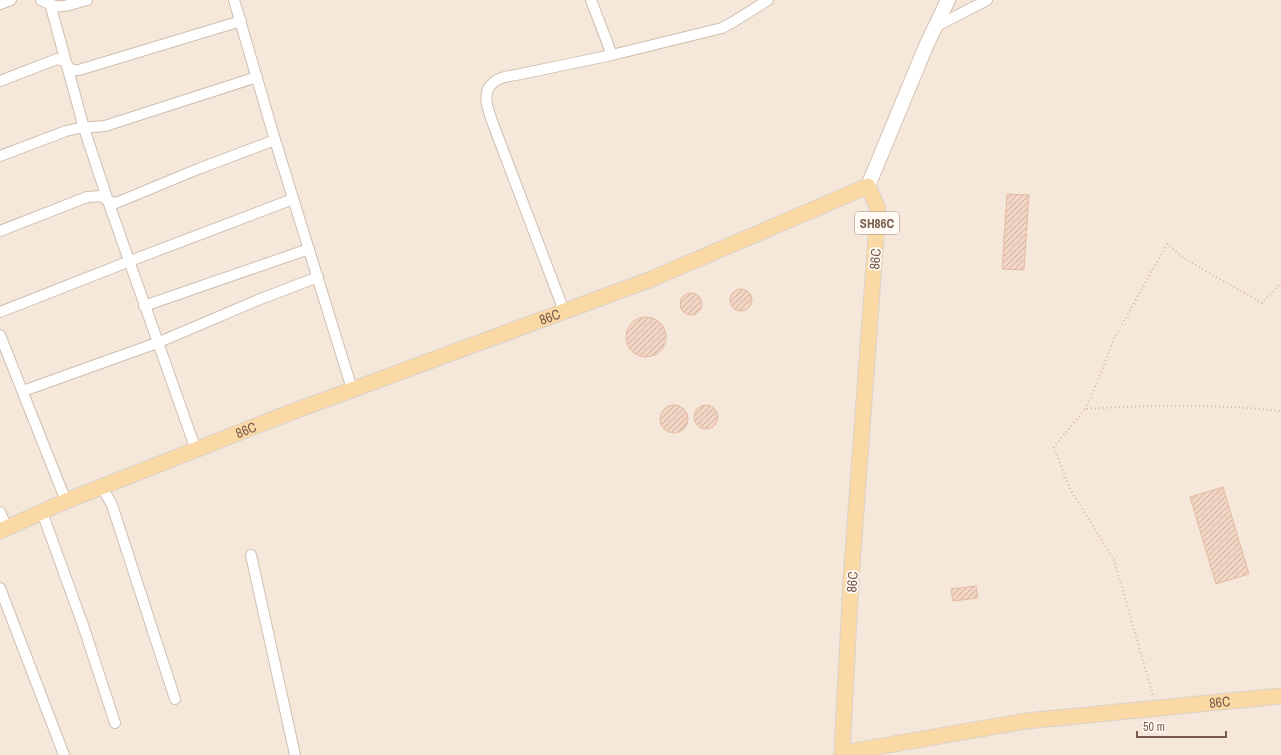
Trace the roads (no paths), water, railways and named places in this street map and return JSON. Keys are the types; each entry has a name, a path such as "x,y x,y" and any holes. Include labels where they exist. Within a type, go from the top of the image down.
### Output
{"main road":[{"path":"868,186 926,46 948,0"},
{"name":"86C","path":"3,530 66,501 352,389 649,280 868,186 878,209 852,580 842,754 1026,721 1281,696"}],"street":[{"path":"0,4 11,0"},
{"path":"41,0 60,7 87,0"},
{"path":"234,0 275,140 352,389"},
{"path":"591,0 612,55"},
{"path":"564,311 495,129 486,100 487,93 494,82 500,79 612,55 722,28 768,0"},
{"path":"935,27 987,0"},
{"path":"50,3 84,128 108,201 130,260 144,306 196,450"},
{"path":"0,81 57,59 64,61 71,70 79,70 240,21"},
{"path":"0,156 66,131 105,126 257,77"},
{"path":"0,231 87,197 100,196 108,201 116,203 124,201 198,169 275,140"},
{"path":"0,312 130,260 293,199"},
{"path":"144,306 309,249"},
{"path":"23,391 157,343 258,300 318,277"},
{"path":"0,335 66,501"},
{"path":"102,487 112,505 175,699"},
{"path":"0,512 3,530"},
{"path":"42,512 84,628 115,723"},
{"path":"251,556 295,755"},
{"path":"0,588 64,755"}]}
